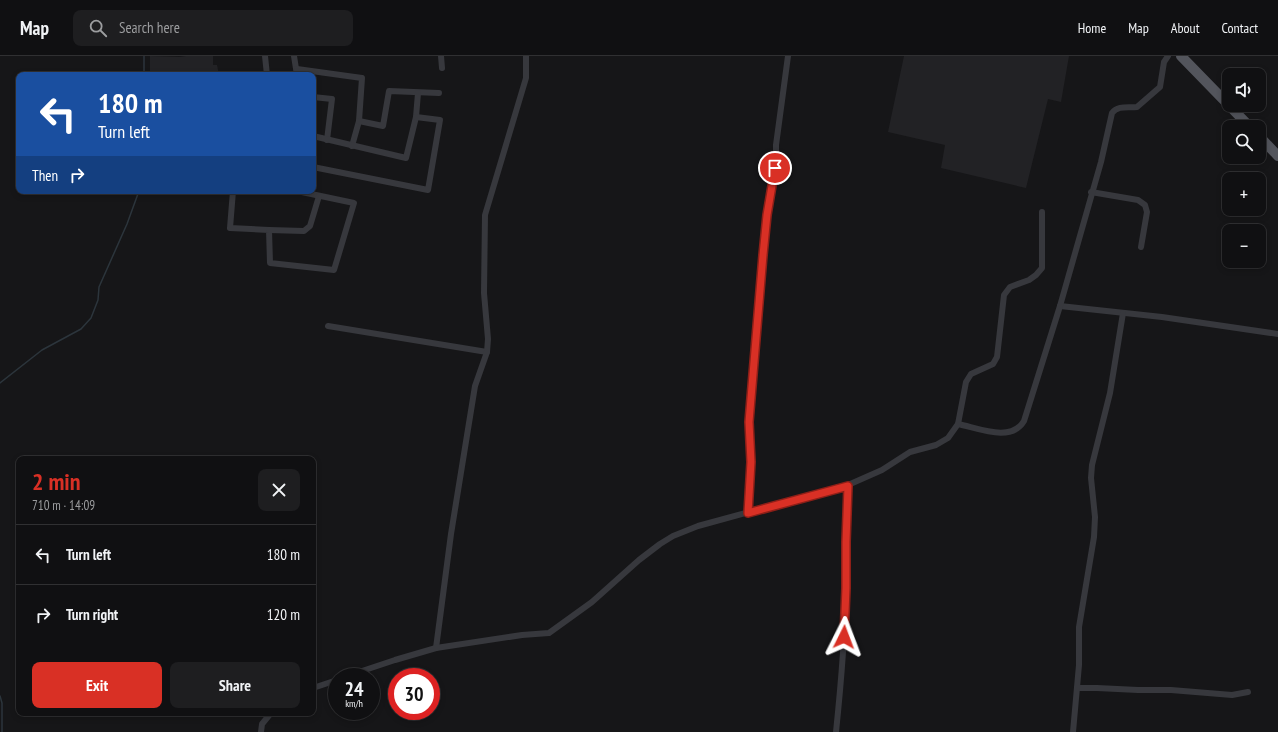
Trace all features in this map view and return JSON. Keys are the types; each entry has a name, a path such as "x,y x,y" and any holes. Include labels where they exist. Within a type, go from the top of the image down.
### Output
{"main road":[{"path":"1181,56 1243,120"},
{"path":"1266,143 1278,156"}],"street":[{"path":"265,56 267,72"},
{"path":"294,56 297,72"},
{"path":"441,56 442,68"},
{"path":"436,648 451,534 475,386 487,352 488,339 484,293 485,215 526,78 526,56"},
{"path":"748,513 751,462 749,422 759,298 767,215 774,180 776,144 788,56"},
{"path":"958,424 995,433 1015,431 1024,421 1060,306 1112,113 1119,107 1137,107 1160,87 1164,62 1168,56"},
{"path":"316,74 362,78 359,121 352,146"},
{"path":"359,121 383,126 389,91 439,93"},
{"path":"316,137 406,158 416,117 418,93"},
{"path":"316,97 332,99 327,140"},
{"path":"316,168 428,190 440,120 416,117"},
{"path":"1091,192 1138,200 1145,205 1147,212 1141,247"},
{"path":"232,194 230,228 304,231 310,226 319,196"},
{"path":"269,230 270,263 334,270 354,203 310,194"},
{"path":"371,668 436,648 522,635 549,633 592,602 639,560 673,536 698,526 848,486 882,470 910,452 936,446 948,438 958,424 966,382 971,374 993,364 997,357 1004,295 1010,286 1029,280 1036,276 1042,268 1042,212"},
{"path":"1060,306 1162,317 1278,334"},
{"path":"1073,732 1079,659 1079,627 1095,517 1091,478 1092,465 1110,393 1122,313"},
{"path":"328,326 487,352"},
{"path":"836,732 841,684 844,630 848,486"},
{"path":"316,687 328,683"},
{"path":"1077,688 1171,690 1232,695 1248,692"},
{"path":"261,732 262,724 269,716"}],"shaded area":[{"path":"150,56 213,56 213,65 217,65 218,72 150,72"},
{"path":"904,56 1069,56 1061,102 1048,99 1026,188 941,168 945,145 888,132"}],"waterway":[{"path":"144,56 144,72"},
{"path":"0,383 42,350 81,329 91,318 98,300 99,287 127,224 138,194"},
{"path":"0,696 2,703 2,732"}],"route":[{"path":"775,168 767,215 749,422 751,462 748,513 848,486 844,637"}]}
